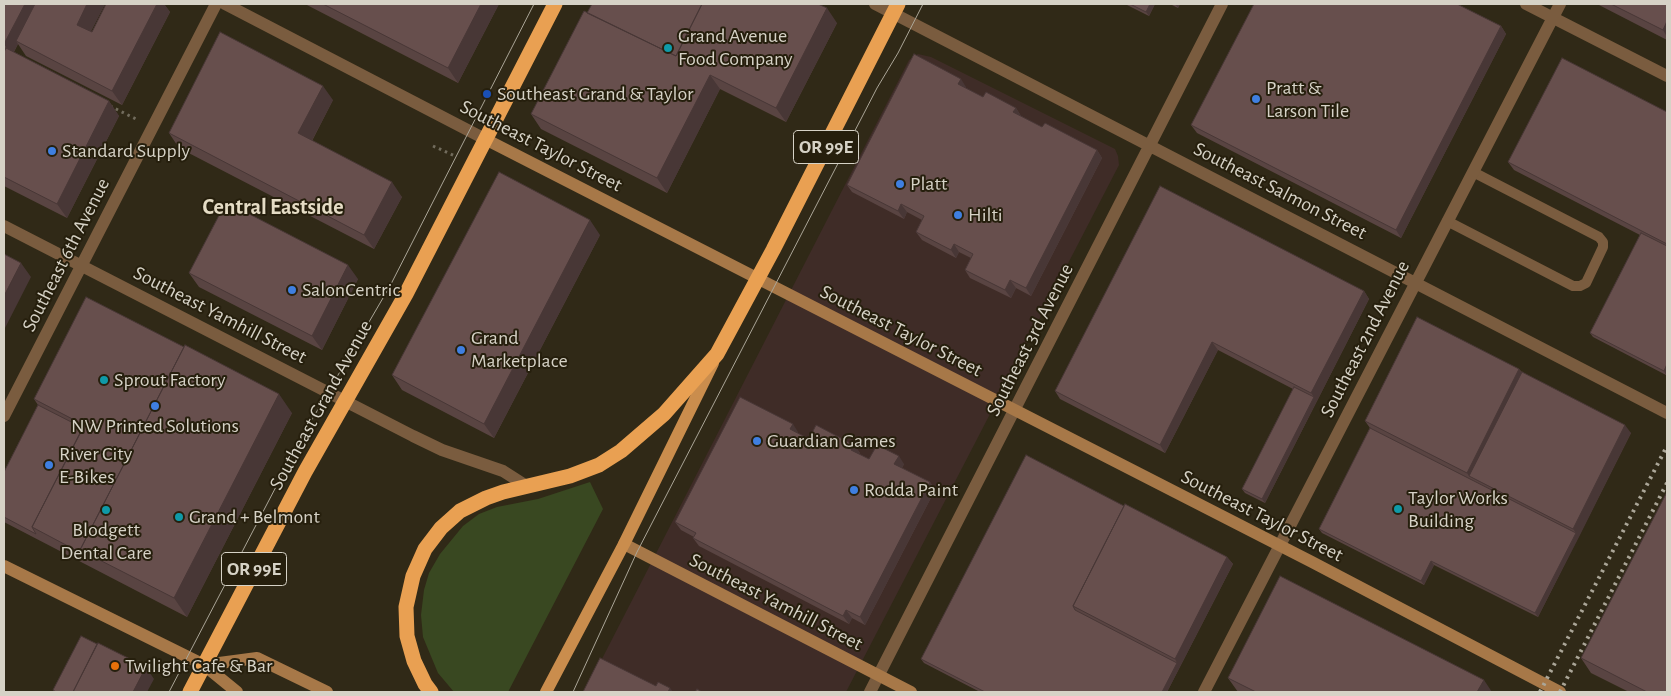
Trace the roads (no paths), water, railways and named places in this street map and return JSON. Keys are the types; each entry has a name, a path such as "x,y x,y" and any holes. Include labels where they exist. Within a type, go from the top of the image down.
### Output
{"highway":[{"name":"Southeast Grand Avenue","path":"190,692 305,472 406,294 555,4"},
{"name":"OR 99E","path":"717,354 758,279 896,9"},
{"path":"431,692 414,662 406,636 406,606 413,576 425,549 441,528 460,511 486,498 570,476 599,465 621,452 664,414 717,354"}],"main road":[{"name":"OR 99E","path":"546,692 624,544 717,354"}],"street":[{"name":"Southeast 6th Avenue","path":"4,416 216,4"},
{"name":"Southeast Taylor Street","path":"225,4 1560,692"},
{"name":"Southeast Salmon Street","path":"875,4 896,9 978,57 1667,413"},
{"name":"Southeast 3rd Avenue","path":"870,692 1222,4"},
{"path":"1526,4 1667,76"},
{"name":"Southeast 2nd Avenue","path":"1204,692 1560,4"},
{"name":"Southeast Yamhill Street","path":"4,226 442,450 503,471 528,487"},
{"name":"Southeast Yamhill Street","path":"624,544 911,692"},
{"path":"4,566 204,666 237,692"},
{"path":"204,666 257,658 327,692"}],"lane":[{"path":"1447,221 1573,286 1580,286 1586,283 1604,247 1599,237 1473,172"}],"tram line":[{"path":"169,692 303,435 390,286 534,4"},
{"path":"573,692 637,552 877,88 898,53 923,4"}],"railway":[{"path":"1540,692 1667,446"},
{"path":"1560,692 1667,483"}],"place":[{"name":"Grand Avenue Food Company","path":"668,48"},
{"name":"Southeast Grand & Taylor","path":"487,94"},
{"name":"Pratt & Larson Tile","path":"1256,99"},
{"name":"Standard Supply","path":"52,151"},
{"name":"Platt","path":"900,184"},
{"name":"Hilti","path":"958,215"},
{"name":"SalonCentric","path":"292,290"},
{"name":"Grand Marketplace","path":"461,350"},
{"name":"Sprout Factory","path":"104,380"},
{"name":"NW Printed Solutions","path":"155,406"},
{"name":"Guardian Games","path":"757,441"},
{"name":"River City E-Bikes","path":"49,465"},
{"name":"Rodda Paint","path":"854,490"},
{"name":"Taylor Works Building","path":"1398,509"},
{"name":"Blodgett Dental Care","path":"106,510"},
{"name":"Grand + Belmont","path":"179,517"},
{"name":"Twilight Cafe & Bar","path":"115,666"}],"district":[{"name":"Central Eastside","path":"273,207"}]}
